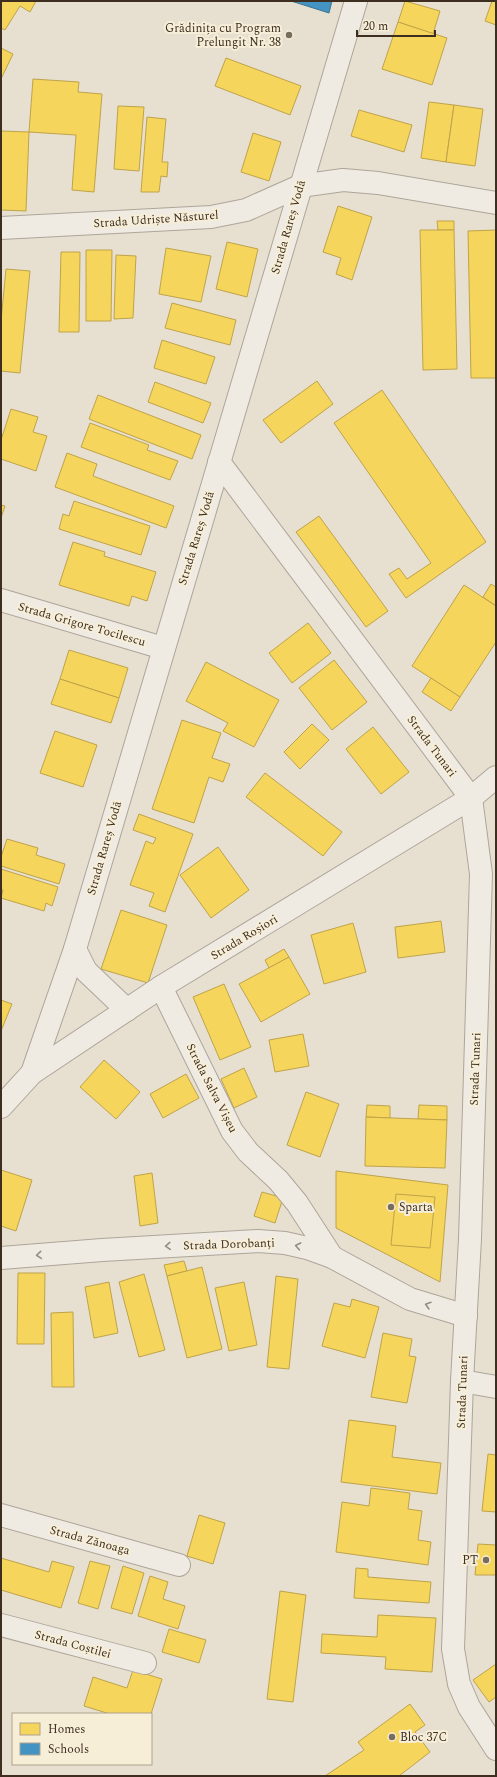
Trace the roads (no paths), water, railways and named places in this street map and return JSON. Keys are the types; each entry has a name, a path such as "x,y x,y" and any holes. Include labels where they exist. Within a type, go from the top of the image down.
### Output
{"street":[{"name":"Strada Rareș Vodă","path":"32,1073 75,949 356,1"},
{"name":"Strada Udriște Năsturel","path":"1,228 210,217 246,210 300,186 343,180 378,183 496,203"},
{"name":"Strada Tunari","path":"219,462 470,798 481,874 453,1649 459,1684 469,1707 496,1749"},
{"name":"Strada Grigore Tocilescu","path":"1,600 163,648"},
{"name":"Strada Roșiori","path":"1,1107 32,1073 161,987 470,798 496,777"},
{"path":"75,949 86,971 127,1010"},
{"name":"Strada Salva Vișeu","path":"161,987 232,1131 248,1152 278,1180 297,1203 332,1258"},
{"name":"Strada Dorobanți","path":"1,1258 102,1250 258,1241 285,1243 307,1248 332,1258 410,1300 466,1316"},
{"path":"462,1381 496,1387"},
{"name":"Strada Zănoaga","path":"1,1515 180,1565"},
{"name":"Strada Coștilei","path":"1,1625 145,1663"}],"place":[{"name":"Grădinița cu Program Prelungit Nr. 38","path":"289,35"},
{"name":"Sparta","path":"391,1207"},
{"name":"PT","path":"486,1560"},
{"name":"Bloc 37C","path":"392,1737"}]}
